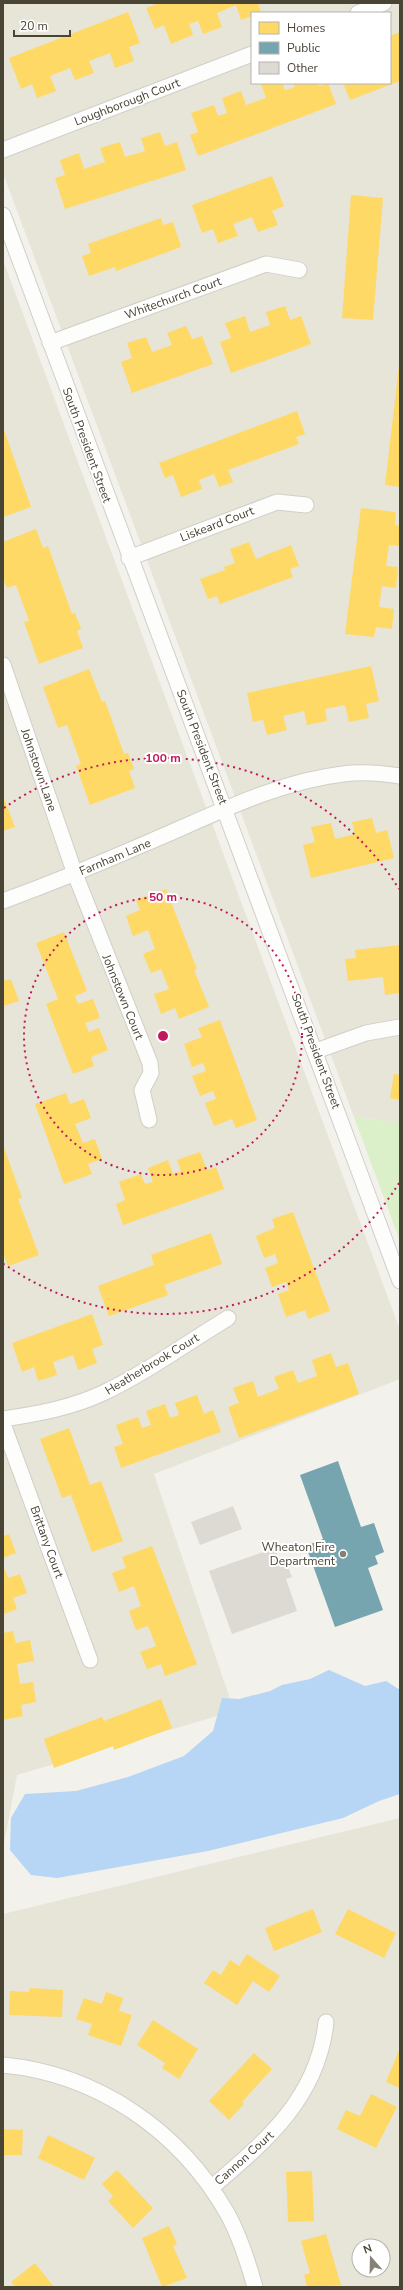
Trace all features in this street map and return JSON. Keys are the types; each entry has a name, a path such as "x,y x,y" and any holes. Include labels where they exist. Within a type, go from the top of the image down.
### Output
{"street":[{"path":"361,12 384,3"},
{"name":"Loughborough Court","path":"3,150 251,54"},
{"name":"South President Street","path":"3,215 129,558 226,809 400,1281"},
{"name":"Whitechurch Court","path":"50,343 266,264 298,270"},
{"name":"Liskeard Court","path":"129,558 277,502 306,505"},
{"name":"Johnstown Lane","path":"3,665 75,874"},
{"name":"Farnham Lane","path":"3,901 75,874 226,809 288,786 342,774 377,773 400,776"},
{"name":"Johnstown Court","path":"75,874 150,1063 151,1073 142,1090 149,1120"},
{"path":"316,1051 366,1032 400,1027"},
{"name":"Heatherbrook Court","path":"3,1419 58,1409 102,1393 131,1378 228,1318"},
{"name":"Brittany Court","path":"3,1424 90,1660"},
{"name":"Cannon Court","path":"212,2188 265,2142 290,2113 312,2073 324,2042 326,2022"},
{"path":"3,2065 44,2072 96,2089 159,2131 179,2150 212,2188 237,2234 255,2287"}],"shaded area":[{"path":"3,3 400,3 400,1123 354,1117 3,173"},
{"path":"3,260 400,1330 400,1379 154,1474 234,1711 17,1775 3,1849"},
{"path":"400,1818 400,2287 3,2287 3,1914"}],"green space":[{"path":"354,1117 400,1123 400,1241"}],"water":[{"path":"329,1670 365,1686 386,1681 400,1690 400,1794 379,1801 343,1818 208,1851 57,1878 31,1875 10,1850 11,1818 25,1794 76,1791 128,1777 184,1756 213,1731 222,1698 239,1699 270,1691 282,1685 310,1679"}],"building: Homes":[{"path":"159,3 258,3 261,12 251,12 251,16 241,20 236,5 217,13 222,27 203,34 198,21 189,24 193,35 171,44 164,25 155,29 146,8"},
{"path":"128,12 140,43 129,47 134,61 115,68 110,53 89,61 94,73 75,80 70,68 50,76 56,91 37,98 32,84 21,89 9,58"},
{"path":"400,32 400,81 350,100 343,84 391,84 391,36"},
{"path":"261,84 282,84 285,90 295,87 294,84 318,84 319,86 328,84 336,104 198,156 190,135 198,132 191,113 214,105 218,116 227,113 222,98 241,91 246,105 266,98"},
{"path":"160,132 165,146 177,142 186,170 65,209 55,178 65,175 60,160 79,153 84,169 105,162 100,148 120,142 125,157 145,151 141,138"},
{"path":"272,176 284,206 272,211 278,225 258,232 252,217 233,224 238,236 218,243 213,229 202,233 192,205"},
{"path":"351,195 383,198 373,320 342,318"},
{"path":"161,218 163,225 173,222 181,247 116,271 115,267 89,276 82,256 91,253 88,244"},
{"path":"285,306 290,320 301,316 311,344 231,373 220,342 231,338 225,323 245,316 250,332 270,325 266,312"},
{"path":"186,326 192,339 202,336 213,364 132,393 121,362 132,358 127,343 146,337 152,352 172,345 167,333"},
{"path":"400,366 400,487 385,485"},
{"path":"297,411 305,434 296,437 299,444 228,470 233,482 219,487 214,474 199,480 202,489 181,497 173,475 165,478 159,463"},
{"path":"3,427 31,507 3,517"},
{"path":"361,508 396,512 395,525 400,526 400,546 389,545 386,566 398,567 396,588 382,586 379,607 394,609 392,629 376,627 374,637 345,634"},
{"path":"36,529 43,548 48,546 72,614 75,613 81,629 77,631 83,648 39,664 24,622 29,621 16,585 7,588 3,578 3,542"},
{"path":"249,542 256,559 291,545 299,566 290,569 293,577 220,604 217,596 208,599 200,579 225,570 224,567 235,563 230,549"},
{"path":"371,666 379,701 366,704 369,718 349,722 345,705 325,709 327,721 307,725 304,711 283,716 287,730 267,735 263,720 253,722 247,693"},
{"path":"89,669 102,702 105,701 124,754 128,753 134,769 129,771 135,788 90,805 76,766 81,764 67,725 58,728 43,687"},
{"path":"3,796 15,827 3,831"},
{"path":"372,818 376,833 387,830 394,858 311,878 303,845 315,842 311,827 331,823 335,839 355,834 352,822"},
{"path":"166,889 197,969 194,970 209,1007 179,1019 175,1008 161,1014 154,994 169,989 161,969 151,973 143,954 155,949 148,930 133,936 126,916 140,910 136,900"},
{"path":"64,932 87,991 75,996 78,1004 93,999 100,1018 85,1023 89,1032 99,1028 108,1050 91,1057 94,1066 73,1074 46,1004 58,999 36,943"},
{"path":"400,945 400,993 385,995 383,977 348,981 345,959 356,958 355,950"},
{"path":"11,979 19,1001 3,1006 3,981"},
{"path":"220,1020 257,1120 236,1128 232,1119 214,1126 205,1103 216,1099 213,1091 200,1096 192,1076 206,1071 203,1063 192,1067 184,1044 202,1037 198,1028"},
{"path":"394,1074 400,1075 400,1100 390,1098"},
{"path":"66,1093 70,1104 84,1099 91,1118 75,1124 83,1143 95,1139 102,1159 88,1164 92,1174 64,1184 35,1104"},
{"path":"3,1145 22,1198 18,1199 39,1255 8,1266 3,1253"},
{"path":"200,1152 207,1170 216,1167 224,1189 123,1225 116,1204 125,1200 119,1182 141,1174 145,1184 153,1182 148,1168 168,1160 173,1174 181,1171 177,1160"},
{"path":"293,1212 330,1311 308,1319 305,1310 286,1317 278,1294 289,1290 286,1282 272,1287 265,1268 278,1263 275,1254 264,1258 256,1236 275,1228 272,1219"},
{"path":"211,1233 222,1264 164,1285 168,1295 109,1316 98,1286 154,1265 151,1255"},
{"path":"92,1314 103,1345 92,1349 97,1363 78,1370 73,1355 53,1362 57,1375 38,1381 34,1367 22,1372 12,1343"},
{"path":"331,1353 336,1367 348,1363 359,1394 239,1438 228,1407 239,1403 233,1388 253,1381 258,1397 279,1389 274,1377 293,1370 298,1383 317,1376 312,1360"},
{"path":"197,1395 204,1414 213,1410 221,1432 121,1468 114,1447 123,1444 116,1425 138,1417 142,1428 151,1425 146,1411 165,1404 170,1418 179,1415 175,1403"},
{"path":"69,1428 90,1485 101,1481 123,1541 92,1552 71,1495 62,1498 40,1439"},
{"path":"9,1534 16,1553 3,1558 3,1536"},
{"path":"152,1546 197,1664 165,1676 161,1664 147,1669 140,1652 156,1646 148,1626 136,1630 129,1611 141,1606 134,1586 119,1592 112,1573 126,1568 122,1557"},
{"path":"3,1565 8,1578 20,1574 27,1593 13,1598 17,1609 3,1614"},
{"path":"13,1631 16,1643 30,1640 34,1661 17,1664 20,1684 33,1682 36,1702 21,1705 23,1716 3,1720 3,1633"},
{"path":"161,1699 172,1728 114,1750 113,1746 54,1768 44,1739 102,1717 104,1721"},
{"path":"313,1909 322,1932 274,1951 265,1928"},
{"path":"348,1909 396,1933 384,1958 335,1934"},
{"path":"247,1954 280,1976 269,1992 253,1981 237,2005 204,1983 213,1970 221,1975 230,1960 239,1966"},
{"path":"30,1988 63,1990 62,2017 9,2015 10,1991 29,1992"},
{"path":"106,1992 123,1998 119,2011 132,2015 121,2046 88,2035 92,2024 76,2019 84,1998 102,2004"},
{"path":"153,2020 198,2049 179,2079 162,2068 165,2063 137,2045"},
{"path":"400,2048 400,2088 386,2082"},
{"path":"254,2053 272,2069 242,2102 244,2104 229,2120 209,2101"},
{"path":"371,2094 397,2107 376,2148 337,2129 346,2110 360,2116"},
{"path":"3,2129 23,2130 22,2155 3,2155"},
{"path":"48,2135 95,2158 84,2180 38,2158"},
{"path":"117,2170 153,2208 133,2228 108,2201 113,2196 102,2184"},
{"path":"312,2171 314,2221 288,2222 286,2172"},
{"path":"169,2226 177,2244 173,2246 187,2278 162,2287 142,2238"},
{"path":"326,2234 341,2285 307,2287 304,2275 310,2273 301,2241"},
{"path":"35,2263 54,2287 15,2287 11,2282"}],"building: Public":[{"path":"338,1461 361,1527 374,1523 384,1552 375,1556 378,1564 368,1568 383,1610 335,1627 306,1546 323,1539 300,1475"}],"building: Other":[{"path":"233,1506 242,1529 200,1545 191,1522"},
{"path":"275,1548 280,1564 286,1562 292,1577 286,1579 297,1611 232,1634 209,1571"}],"place":[{"name":"Wheaton Fire Department","path":"343,1554"}]}
